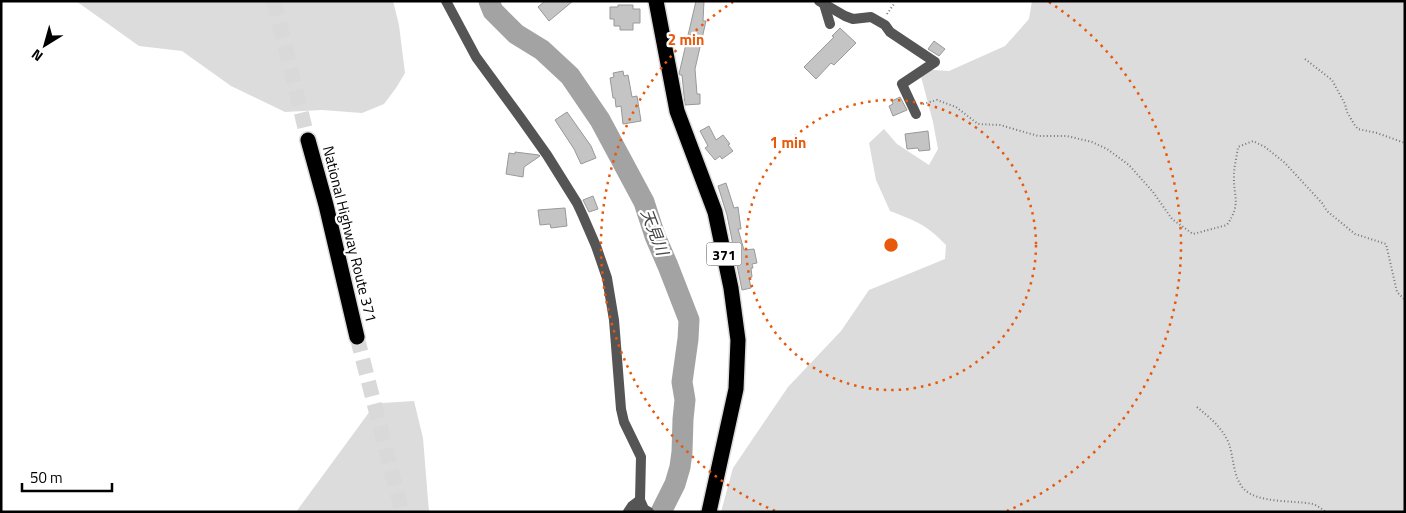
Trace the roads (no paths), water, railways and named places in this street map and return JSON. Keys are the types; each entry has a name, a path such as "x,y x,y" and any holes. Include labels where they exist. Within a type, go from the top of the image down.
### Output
{"highway":[{"name":"371","path":"656,1 677,111 715,212 731,288 738,340 736,388 709,512"},
{"name":"National Highway Route 371","path":"308,140 358,337"}],"street":[{"path":"446,1 476,57 520,117 577,203 596,246 606,278 614,320 621,409 624,422 641,457 643,508 632,506 628,512"},
{"path":"821,3 830,24"},
{"path":"821,3 853,19 871,17 885,25 890,32 935,62 902,84 914,111"}],"waterway":[{"name":"天見川","path":"489,1 493,11 516,34 542,50 570,76 600,120 644,202 655,236 689,320 682,382 685,400 680,467 675,484 661,512"}],"tunnel":[{"path":"274,1 308,140"},
{"path":"357,337 402,512"}]}
